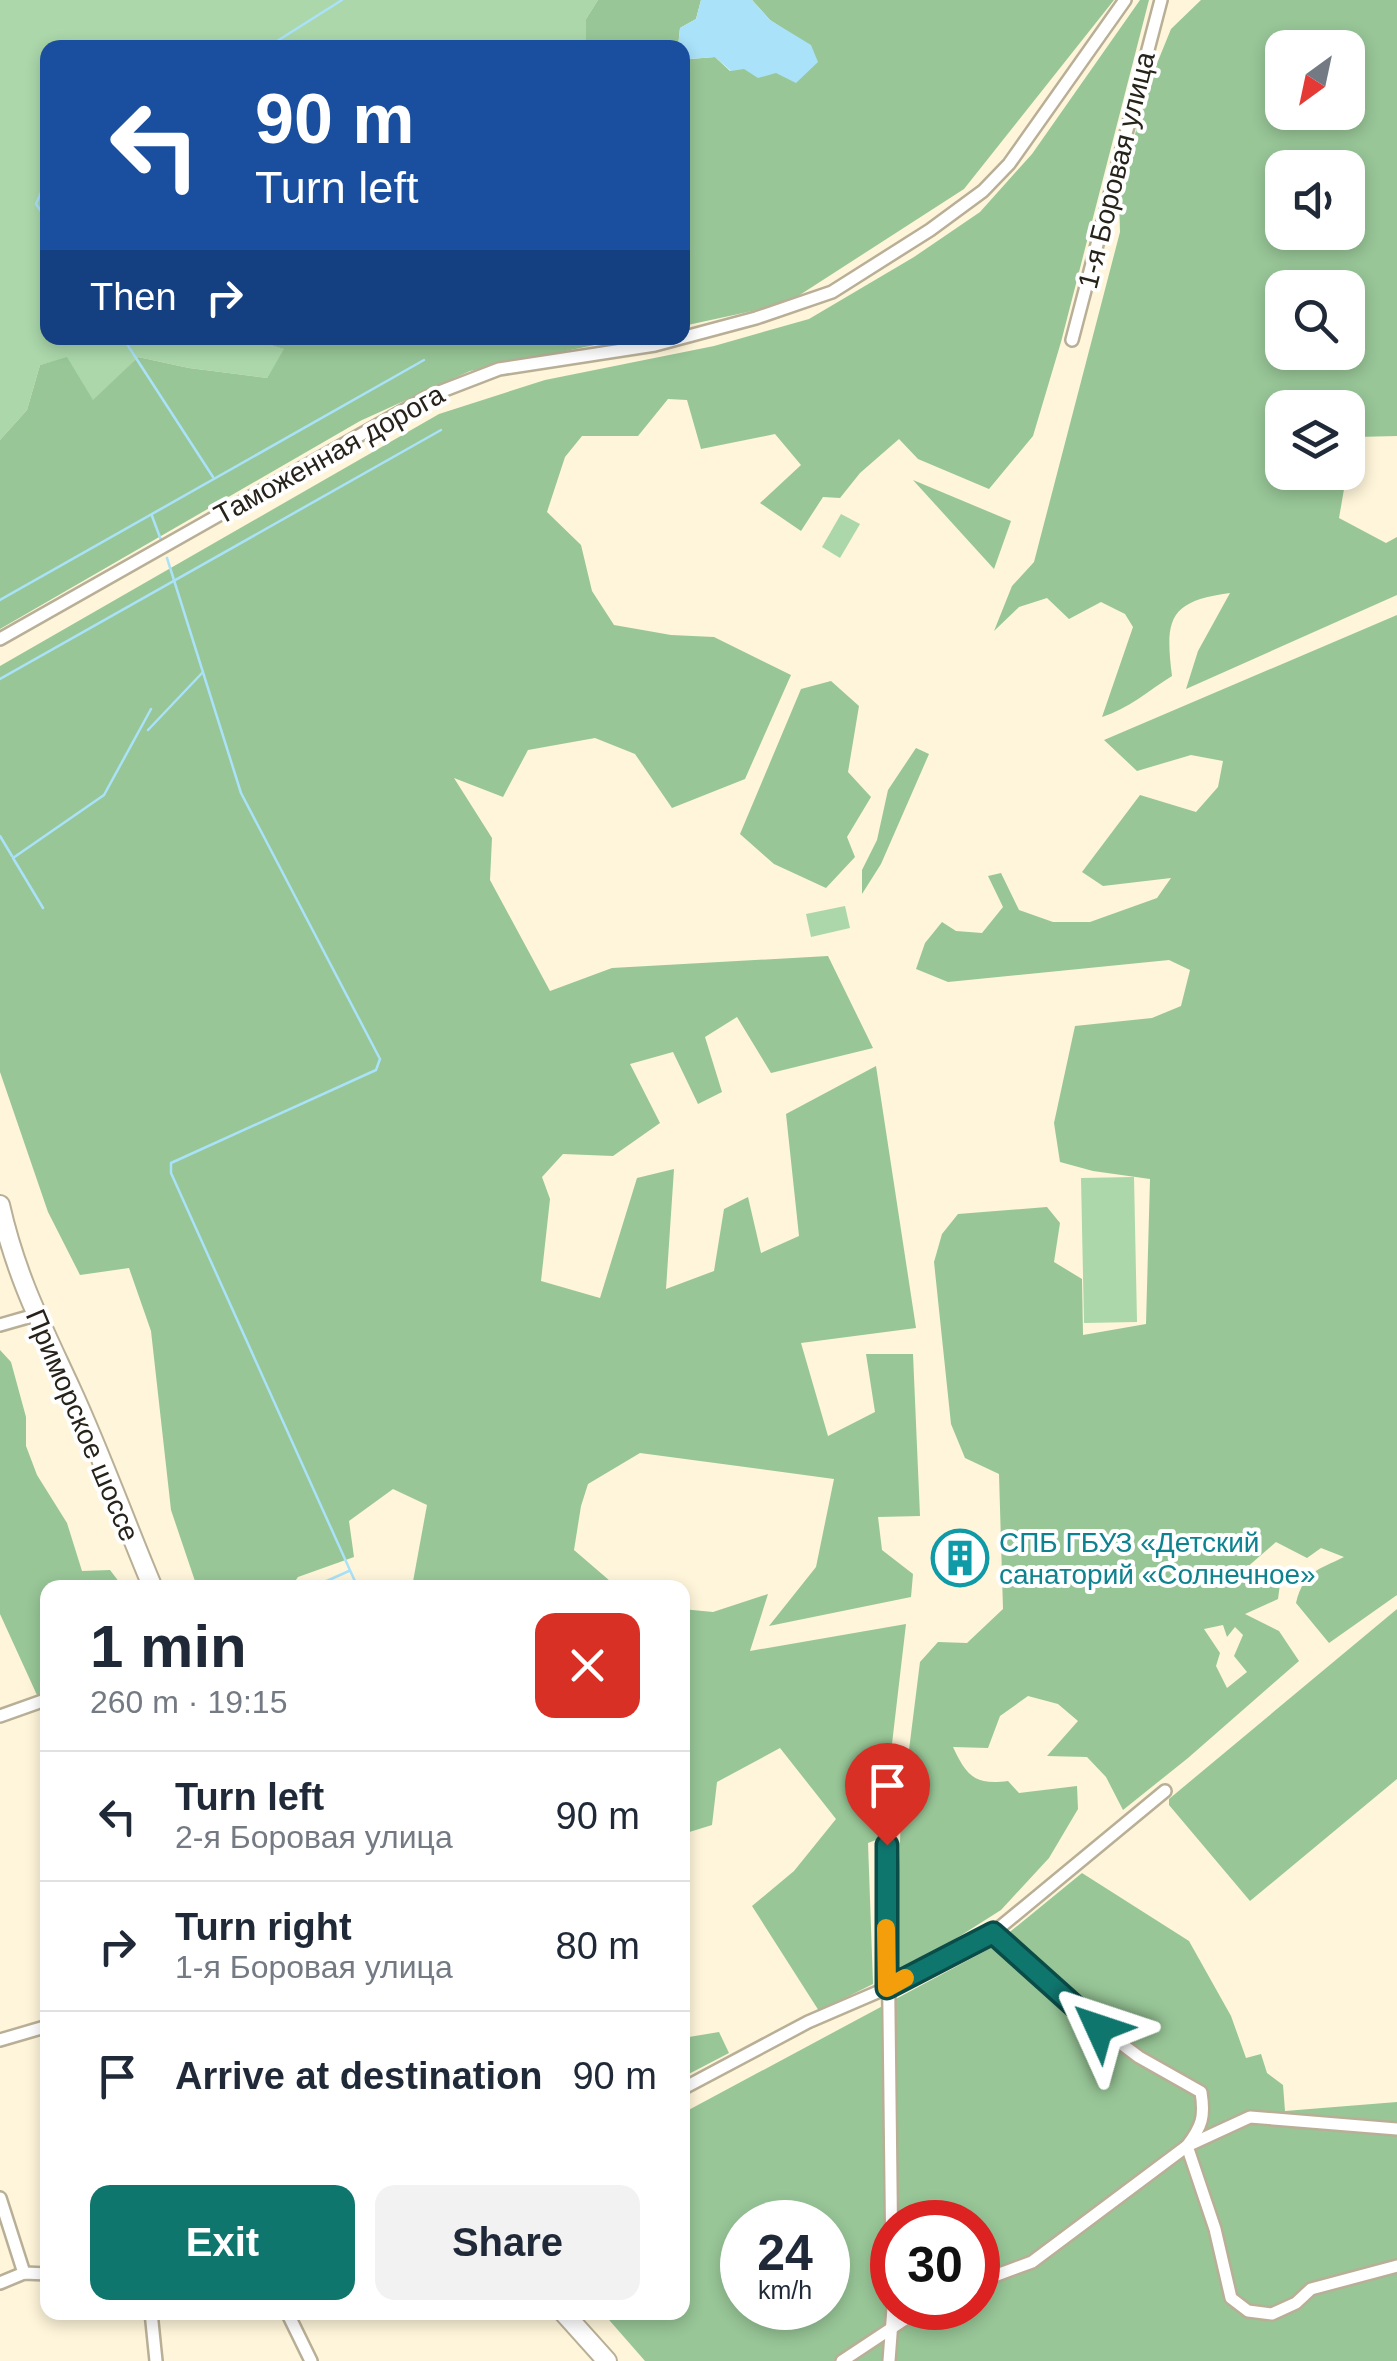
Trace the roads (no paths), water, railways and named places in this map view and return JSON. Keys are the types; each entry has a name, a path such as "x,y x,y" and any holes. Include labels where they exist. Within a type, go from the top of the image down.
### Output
{"main road":[{"name":"Приморское шоссе","path":"0,1204 11,1252 34,1315 72,1390 150,1580"},
{"path":"570,2320 606,2361"}],"street":[{"name":"Таможенная дорога","path":"690,335 832,292 983,191 1009,164 1126,0"},
{"name":"1-я Боровая улица","path":"1072,340 1161,0"},
{"name":"Таможенная дорога","path":"0,639 429,396 500,370 654,345"},
{"path":"0,1325 34,1315"},
{"path":"0,1716 40,1702"},
{"path":"690,2085 808,2022 887,1988 993,1933 1165,1792"},
{"path":"887,1845 891,2200"},
{"path":"993,1933 1099,2028 1202,2092 1205,2116 1187,2146"},
{"path":"0,2040 40,2028"},
{"path":"1000,2274 1032,2262 1187,2146 1250,2117 1397,2129"},
{"path":"1187,2146 1215,2230 1231,2298 1248,2311 1272,2314 1296,2303 1311,2290 1397,2266"},
{"path":"0,2198 24,2273"},
{"path":"0,2283 24,2273 40,2274"},
{"path":"152,2320 156,2361"},
{"path":"291,2320 310,2361"},
{"path":"842,2361 888,2330"},
{"path":"889,2361 893,2330"}],"water":[{"path":"701,0 752,0 770,20 811,45 818,62 796,83 776,73 758,78 744,69 731,71 715,57 690,59 690,40 679,40 680,28 696,19"}],"waterway":[{"path":"279,40 342,0"},
{"path":"40,195 36,204 40,210"},
{"path":"128,345 213,477"},
{"path":"0,600 424,360"},
{"path":"0,679 441,430"},
{"path":"152,516 161,540"},
{"path":"167,558 241,793 380,1059 376,1070 171,1163 171,1173 354,1580"},
{"path":"148,730 203,672"},
{"path":"43,908 13,858 104,795 151,709"},
{"path":"0,836 12,856"},
{"path":"329,1580 349,1571"}],"place":[{"name":"СПБ ГБУЗ «Детский санаторий «Солнечное»","path":"960,1558"}]}
